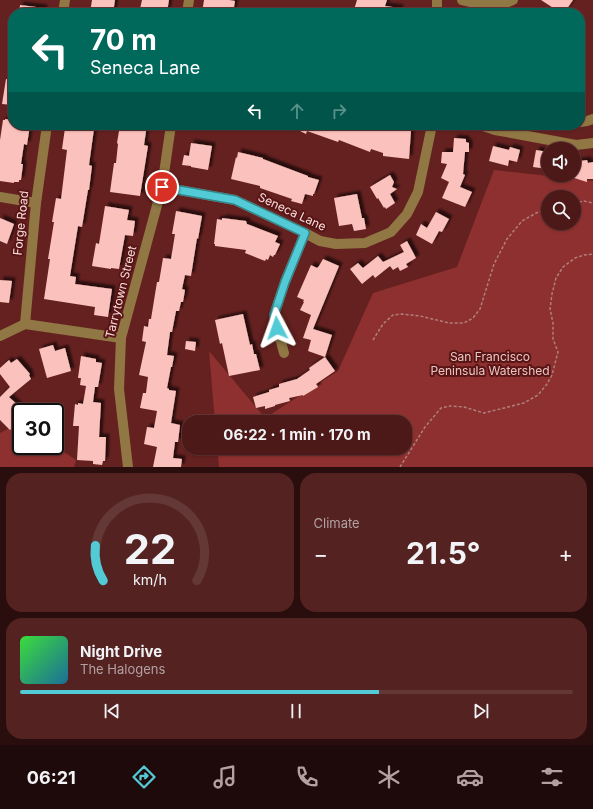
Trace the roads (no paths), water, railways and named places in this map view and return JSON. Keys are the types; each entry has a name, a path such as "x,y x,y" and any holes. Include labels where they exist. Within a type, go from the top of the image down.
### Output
{"street":[{"path":"462,0 471,2 506,3 513,0"},
{"name":"Forge Road","path":"25,324 36,203 46,130"},
{"name":"Tarrytown Street","path":"128,467 120,389 121,338 162,187 170,130"},
{"name":"Seneca Lane","path":"162,187 235,200 320,241 336,244 365,243 391,232 407,214 418,192 431,130"},
{"path":"495,130 576,145 593,143"},
{"path":"0,197 36,203"},
{"path":"284,353 274,315 285,282 305,233"},
{"path":"0,336 25,324 121,338"}],"park label":[{"name":"San Francisco Peninsula Watershed","path":"490,364"}]}
